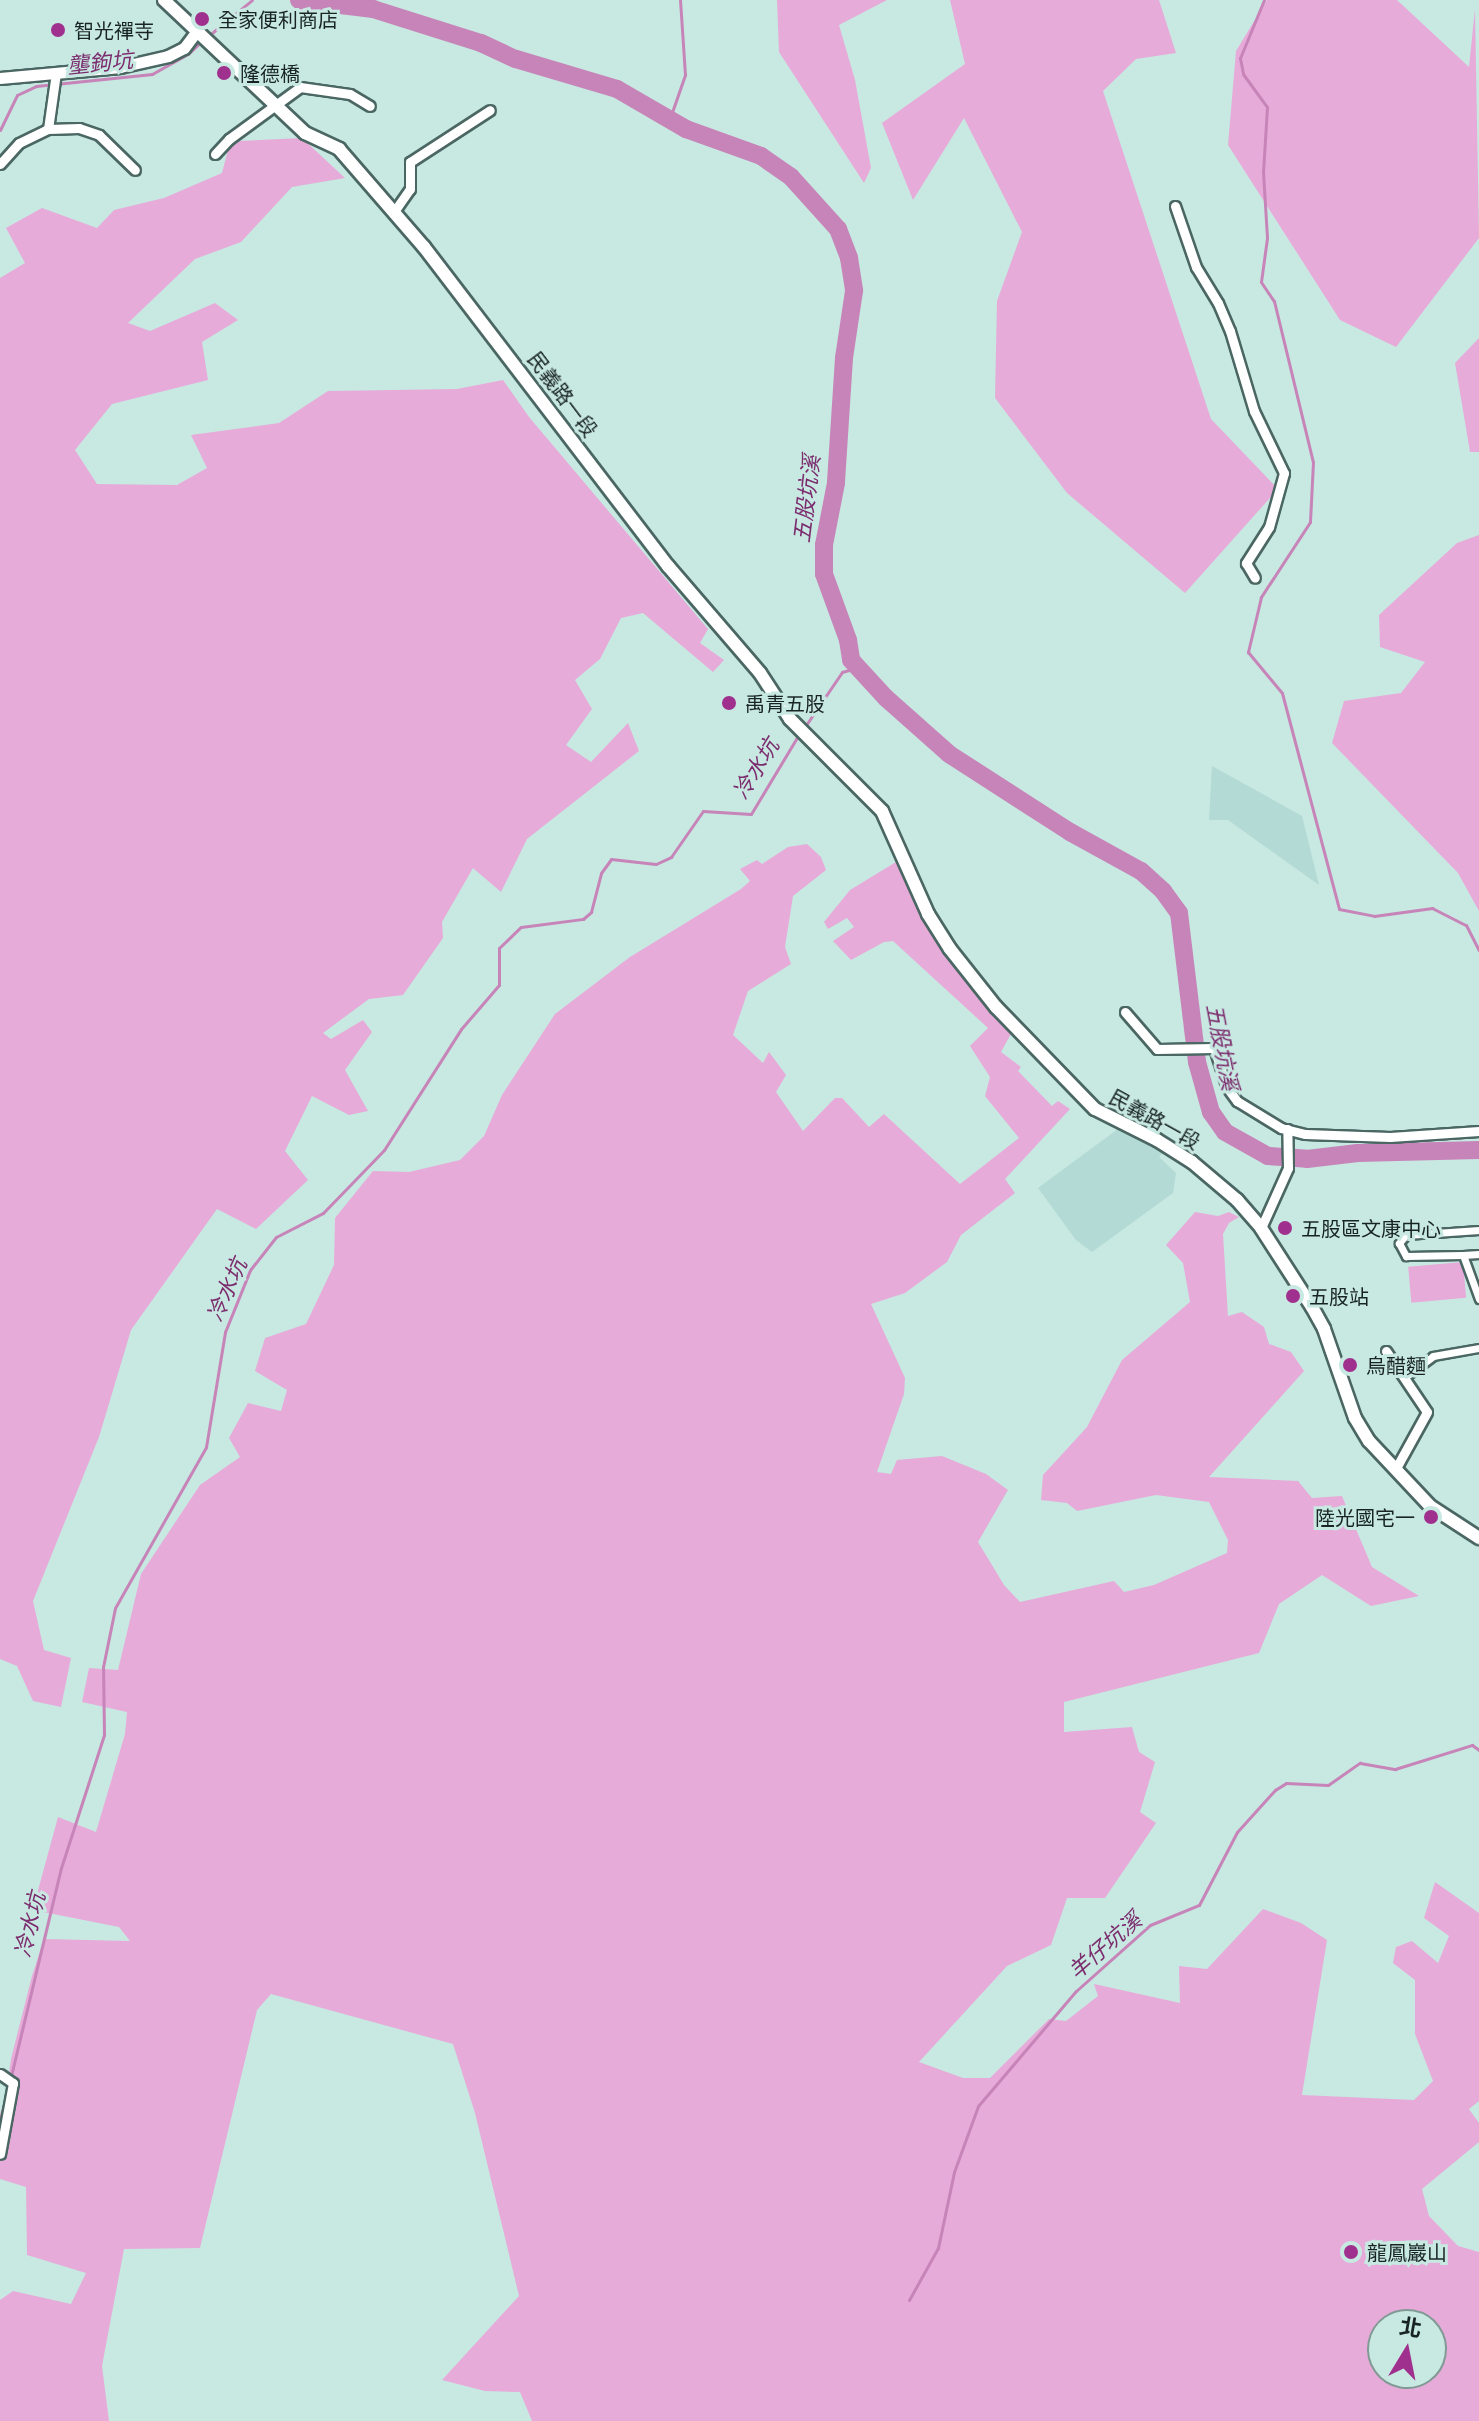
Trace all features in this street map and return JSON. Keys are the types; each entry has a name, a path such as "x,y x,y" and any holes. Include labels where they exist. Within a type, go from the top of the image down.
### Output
{"main road":[{"name":"民義路一段","path":"164,0 305,133 339,149 537,391 668,566 760,673 802,730 882,811 914,887 950,949 996,1007 1095,1109 1192,1162 1237,1200 1261,1228 1324,1329 1355,1418 1395,1470 1430,1506 1479,1538"}],"street":[{"path":"0,78 56,76 120,67 168,56 204,37"},
{"path":"48,129 56,76"},
{"path":"215,154 229,139 300,87 350,94 370,106"},
{"path":"393,213 410,189 410,162 490,110"},
{"path":"0,164 19,143 48,129 79,128 99,135 135,170"},
{"path":"1175,206 1196,267 1218,303 1230,331 1254,411 1284,473 1269,527 1246,563 1255,578"},
{"path":"1125,1012 1157,1049 1214,1048 1226,1086 1237,1101 1287,1132 1390,1137 1479,1131"},
{"path":"1261,1228 1288,1168 1287,1132"},
{"path":"1479,1230 1406,1235 1399,1243 1406,1256 1479,1254"},
{"path":"1463,1255 1468,1277 1479,1299"},
{"path":"1404,1378 1433,1356 1479,1348"},
{"path":"1386,1351 1427,1412 1395,1470"},
{"path":"0,2154 6,2079"}],"shaded area":[{"path":"777,0 887,0 839,25 855,80 871,168 864,183 779,52"},
{"path":"950,0 1159,0 1176,53 1136,59 1103,91 1211,419 1278,489 1185,593 1067,493 995,398 997,301 1022,232 964,118 913,200 882,123 965,64"},
{"path":"1267,0 1397,0 1469,67 1475,9 1479,238 1396,347 1340,320 1228,145 1236,51"},
{"path":"302,138 345,178 292,187 241,242 195,259 128,323 150,331 215,303 238,320 202,342 208,380 112,404 75,450 97,484 177,485 207,468 191,435 279,423 328,391 457,389 503,380 529,417 708,629 700,643 724,660 713,672 643,613 621,618 600,659 575,680 592,709 566,745 591,762 628,723 639,751 527,839 501,892 473,868 442,922 443,938 403,995 369,999 323,1033 331,1039 363,1020 372,1032 345,1070 368,1111 349,1115 312,1096 285,1151 308,1180 256,1229 217,1209 131,1330 99,1437 33,1601 44,1650 71,1658 61,1707 33,1701 17,1666 0,1659 0,278 25,263 6,228 42,208 97,228 114,210 164,198 222,173 228,150 239,141"},
{"path":"1479,338 1479,452 1470,452 1455,363"},
{"path":"1479,535 1479,911 1458,873 1332,743 1344,701 1401,693 1425,662 1380,647 1379,615 1457,543"},
{"path":"1212,766 1302,816 1319,885 1228,820 1209,820"},
{"path":"807,844 821,857 826,870 793,896 785,947 791,964 748,991 733,1035 763,1063 769,1052 786,1075 776,1092 803,1131 835,1098 842,1098 869,1127 884,1114 960,1184 1019,1138 985,1096 990,1077 970,1046 988,1028 893,941 884,942 851,960 833,941 854,927 847,918 828,929 824,922 850,890 901,859 921,918 1011,1034 1001,1052 1021,1067 1018,1071 1052,1106 1058,1101 1070,1109 1005,1179 1015,1193 961,1235 947,1262 905,1293 871,1304 905,1378 904,1394 877,1472 891,1474 897,1460 942,1456 986,1474 1008,1490 978,1542 1004,1585 1020,1602 1114,1581 1124,1592 1154,1585 1227,1553 1228,1540 1209,1502 1156,1495 1077,1511 1067,1503 1041,1500 1043,1475 1087,1427 1122,1360 1190,1302 1183,1263 1166,1245 1195,1212 1218,1216 1229,1212 1239,1217 1229,1223 1223,1234 1228,1316 1242,1312 1264,1327 1269,1344 1291,1352 1304,1371 1209,1477 1298,1481 1312,1498 1342,1496 1372,1567 1419,1596 1371,1606 1322,1575 1279,1604 1259,1653 1064,1702 1064,1732 1132,1727 1139,1752 1155,1762 1140,1812 1156,1823 1105,1898 1067,1898 1051,1945 1007,1966 919,2062 963,2078 990,2078 1049,2019 1066,2021 1098,1996 1094,1984 1180,2003 1179,1966 1207,1969 1263,1909 1301,1923 1327,1940 1302,2095 1414,2100 1433,2081 1415,2034 1415,1980 1393,1963 1396,1947 1412,1941 1438,1963 1449,1936 1424,1918 1435,1882 1479,1913 1479,2101 1469,2109 1479,2123 1479,2142 1422,2189 1429,2216 1458,2246 1479,2252 1479,2421 532,2421 520,2392 485,2391 442,2380 519,2296 475,2113 453,2044 271,1994 257,2010 200,2248 124,2249 102,2366 109,2421 0,2421 0,2300 13,2291 71,2304 86,2273 27,2255 26,2187 0,2179 0,2136 11,2059 32,1976 44,1939 130,1941 119,1927 38,1911 34,1905 58,1817 96,1832 125,1734 127,1712 82,1702 89,1668 118,1670 141,1574 200,1485 240,1457 229,1438 248,1403 281,1411 287,1390 255,1371 265,1338 306,1324 334,1265 335,1218 373,1171 409,1172 460,1160 484,1136 502,1095 555,1014 630,957 741,889 750,881 740,869 757,860 762,864 788,847"},
{"path":"1122,1126 1165,1150 1159,1157 1176,1173 1173,1193 1092,1252 1076,1240 1038,1188"},
{"path":"1463,1262 1466,1298 1411,1303 1408,1267"}],"waterway":[{"name":"壟鉤坑","path":"207,37 252,0"},
{"name":"五股坑溪","path":"299,0 373,9 481,43 516,59 617,89 686,129 761,156 791,177 838,229 849,258 854,291 844,358 836,483 824,545 824,574 848,640 851,660 886,698 949,754 1070,832 1141,871 1163,891 1179,913 1197,1062 1211,1112 1225,1132 1268,1156 1307,1159 1358,1153 1479,1150"},
{"path":"670,118 685,75 680,0"},
{"path":"1264,0 1240,58 1243,74 1267,107 1263,172 1267,238 1261,282 1274,301 1313,462 1310,522 1261,597 1248,652 1282,693 1339,909 1374,916 1432,908 1466,925 1479,950"},
{"name":"壟鉤坑","path":"0,130 17,95 36,86 152,74 188,54 201,42"},
{"name":"冷水坑","path":"804,728 842,672 859,667"},
{"name":"冷水坑","path":"11,2076 61,1868 104,1735 103,1667 115,1608 206,1447 225,1332 250,1270 276,1237 323,1213 384,1150 461,1029 499,985 499,948 521,927 583,919 591,912 601,873 611,859 656,864 671,857 703,811 751,814 799,734"},
{"name":"羊仔坑溪","path":"909,2300 938,2248 954,2172 978,2106 1076,1991 1150,1925 1199,1905 1237,1832 1275,1790 1286,1783 1328,1785 1360,1763 1395,1769 1472,1745 1479,1750"},
{"name":"冷水坑","path":"0,2119 7,2092"}],"place":[{"name":"全家便利商店","path":"202,19"},
{"name":"智光禪寺","path":"58,30"},
{"name":"隆德橋","path":"224,73"},
{"name":"禹青五股","path":"729,703"},
{"name":"五股區文康中心","path":"1285,1228"},
{"name":"五股站","path":"1293,1296"},
{"name":"烏醋麵","path":"1350,1365"},
{"name":"陸光國宅一","path":"1431,1517"},
{"name":"龍鳳巖山","path":"1351,2252"}]}
